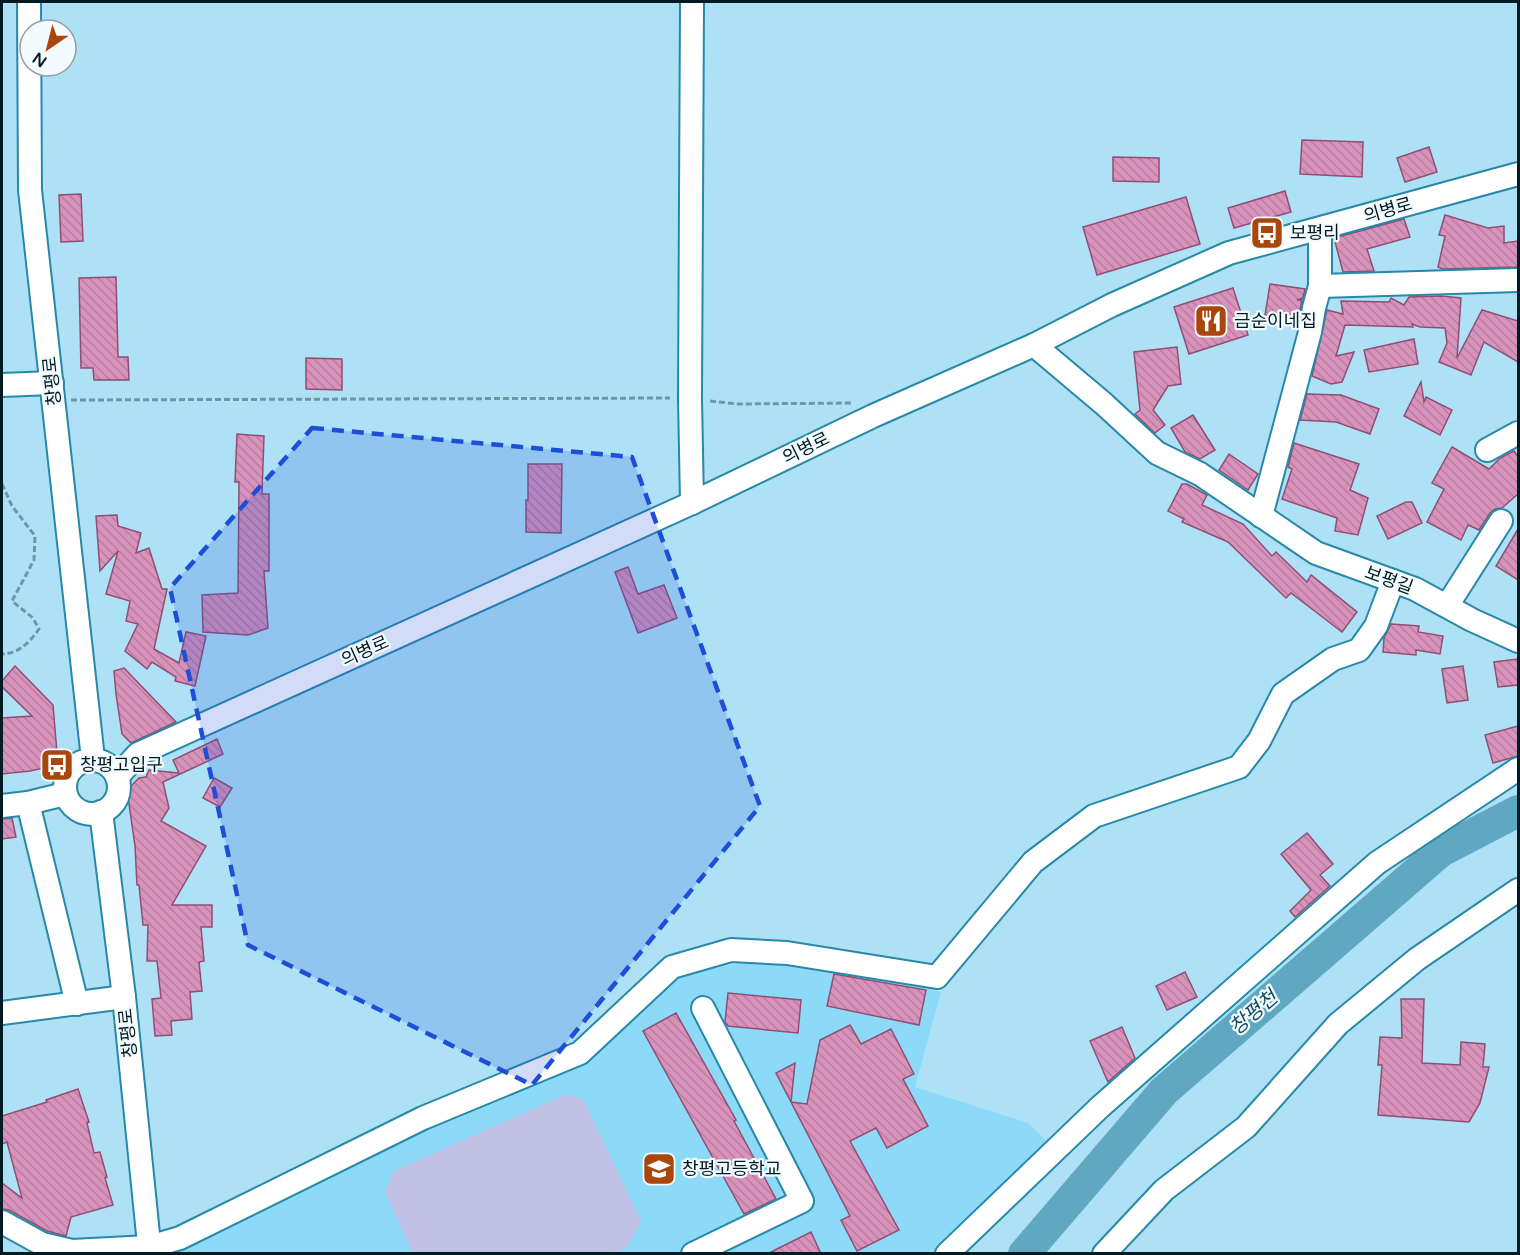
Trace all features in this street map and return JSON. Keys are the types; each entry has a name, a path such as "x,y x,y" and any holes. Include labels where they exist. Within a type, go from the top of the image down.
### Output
{"street":[{"name":"창평로","path":"28,2 30,190 93,759"},
{"path":"692,2 690,398 692,503"},
{"name":"의병로","path":"117,777 138,754 692,503 1203,264 1228,254 1518,174"},
{"path":"1261,516 1320,286 1320,229"},
{"path":"1320,286 1518,280"},
{"name":"보평길","path":"1034,345 1104,404 1157,453 1200,474 1316,553 1415,589 1518,641"},
{"path":"2,386 53,391"},
{"path":"1487,450 1518,433"},
{"path":"1447,606 1501,521"},
{"path":"2,1222 42,1249 149,1250 180,1238 423,1118 580,1053 672,967 731,950 787,953 937,977 1034,862 1094,816 1239,767 1259,741 1283,694 1334,659 1359,650 1376,626 1393,581"},
{"path":"93,759 106,763 117,777 120,786 118,795 107,810 101,812 89,814 80,812 72,806 65,794 64,781 68,773 80,761 93,759"},
{"path":"947,1254 1100,1107 1377,863 1518,769"},
{"path":"2,806 28,803 65,794"},
{"path":"28,803 77,1004"},
{"name":"창평로","path":"101,812 124,997 149,1250"},
{"path":"1104,1254 1164,1190 1246,1127 1338,1024 1418,959 1518,890"},
{"path":"2,1013 124,997"},
{"path":"693,1254 802,1201 703,1008"}],"path":[{"path":"53,391 154,401 690,398 738,404 851,403 866,406 873,417"},
{"path":"2,484 12,506 35,536 34,560 12,602 33,618 39,629 31,641 11,654 2,654"}],"highlighted area":[{"path":"312,428 632,457 760,806 532,1085 248,945 170,588"}],"shaded area":[{"name":"창평고등학교","path":"756,959 852,971 941,992 915,1087 1028,1123 1052,1146 939,1253 153,1254 375,1147 591,1057 629,1024 650,998 672,978"},
{"path":"567,1094 583,1099 641,1221 627,1247 612,1254 413,1253 385,1192 394,1171"}],"building":[{"path":"1302,140 1363,142 1362,177 1300,174"},
{"path":"1429,147 1437,172 1405,182 1397,158"},
{"path":"1113,157 1159,158 1159,182 1113,181"},
{"path":"1285,191 1291,212 1234,228 1228,208"},
{"path":"81,194 83,241 61,242 59,195"},
{"path":"1186,197 1200,244 1097,275 1083,227"},
{"path":"1445,215 1488,228 1504,226 1504,243 1518,241 1518,267 1443,269 1438,267 1445,236 1439,235"},
{"path":"1404,219 1410,237 1367,249 1374,271 1343,272 1334,238"},
{"path":"116,277 118,357 128,357 129,380 94,380 93,368 81,368 79,278"},
{"path":"1270,284 1305,289 1303,298 1297,300 1302,300 1298,320 1265,315"},
{"name":"금순이네집","path":"1233,288 1248,335 1189,354 1174,307"},
{"path":"1409,297 1461,298 1457,358 1482,310 1518,321 1518,362 1484,342 1471,375 1439,362 1447,343 1445,328 1420,327 1412,324 1413,327 1345,325 1336,356 1354,352 1342,382 1331,384 1312,376 1327,310 1343,314 1341,301 1389,302 1391,298 1404,305"},
{"path":"1414,339 1418,364 1369,372 1364,350"},
{"path":"1177,347 1181,384 1168,386 1153,410 1165,425 1155,433 1135,414 1140,410 1134,352"},
{"path":"306,358 342,359 342,390 306,389"},
{"path":"1421,382 1424,402 1426,397 1452,410 1440,435 1404,416"},
{"path":"1307,394 1341,395 1379,409 1370,434 1336,422 1300,420"},
{"path":"1193,415 1215,450 1200,459 1185,452 1171,428"},
{"path":"237,434 264,436 262,494 269,494 269,571 264,571 268,628 248,635 203,632 202,595 238,593 239,482 235,482"},
{"path":"1294,443 1359,464 1350,490 1368,498 1358,535 1335,531 1337,518 1282,499 1292,469 1288,467"},
{"path":"1452,447 1489,469 1500,458 1514,451 1518,457 1518,494 1502,508 1490,513 1479,530 1468,525 1461,540 1427,522 1444,489 1432,483"},
{"path":"1229,454 1258,474 1248,490 1219,470"},
{"path":"528,464 562,464 561,533 526,532"},
{"path":"1182,484 1187,484 1207,495 1202,505 1243,524 1272,556 1276,552 1307,582 1311,575 1357,612 1342,632 1291,593 1286,598 1228,542 1182,522 1184,519 1168,511"},
{"path":"1406,502 1412,502 1422,523 1388,539 1377,516"},
{"path":"117,515 118,526 141,533 136,553 149,548 162,589 167,589 154,649 179,663 186,632 206,636 195,686 175,681 176,677 152,662 147,669 125,651 138,624 126,621 130,601 106,594 118,551 100,571 96,516"},
{"path":"1518,529 1518,580 1496,566"},
{"path":"628,567 638,594 664,585 677,618 638,633 615,572"},
{"path":"1391,624 1419,626 1418,632 1443,636 1440,654 1416,650 1416,655 1383,652 1384,638"},
{"path":"1518,659 1518,685 1498,687 1494,662"},
{"path":"15,666 53,705 58,765 2,774 2,718 32,716 2,687 2,681"},
{"path":"1463,666 1468,700 1447,703 1442,669"},
{"path":"124,668 176,722 131,743 122,734 116,694 114,671"},
{"path":"1518,726 1518,756 1493,763 1485,735"},
{"path":"217,739 223,754 163,782 169,808 161,821 206,846 172,905 212,905 212,927 201,927 204,961 199,962 202,991 190,992 192,1019 171,1021 172,1035 155,1036 152,999 161,998 157,961 147,961 148,925 143,925 127,790 139,778 146,777 149,770 179,773 173,760"},
{"path":"214,778 232,788 220,807 203,798"},
{"path":"12,818 16,837 2,839 2,819"},
{"path":"1307,833 1333,864 1320,875 1330,886 1295,917 1290,911 1311,890 1281,854"},
{"path":"1185,972 1197,997 1167,1010 1156,986"},
{"path":"834,974 926,990 919,1025 827,1006"},
{"path":"728,993 801,1000 798,1033 728,1026 725,1022"},
{"path":"1401,999 1424,999 1422,1063 1460,1065 1461,1042 1485,1044 1483,1067 1489,1067 1480,1103 1469,1122 1378,1115 1382,1065 1378,1065 1380,1037 1402,1038"},
{"path":"676,1013 736,1120 734,1121 776,1199 744,1214 643,1031"},
{"path":"850,1025 861,1044 891,1029 914,1074 903,1079 928,1126 887,1148 876,1128 850,1141 899,1230 857,1251 841,1220 850,1216 791,1102 807,1104 820,1040"},
{"path":"1122,1027 1135,1058 1108,1082 1090,1041"},
{"path":"795,1063 791,1102 776,1073"},
{"path":"78,1089 89,1122 87,1123 94,1153 100,1152 113,1205 71,1217 66,1236 47,1231 9,1210 2,1209 2,1183 22,1198 7,1142 2,1144 2,1116 47,1102 46,1100"},
{"path":"811,1232 821,1254 767,1254"}],"waterway":[{"name":"창평천","path":"1024,1254 1164,1091 1441,851 1518,811"}],"place":[{"name":"보평리","path":"1267,233"},
{"name":"금순이네집","path":"1211,321"},
{"name":"창평고입구","path":"57,765"},
{"name":"창평고등학교","path":"659,1169"}]}
